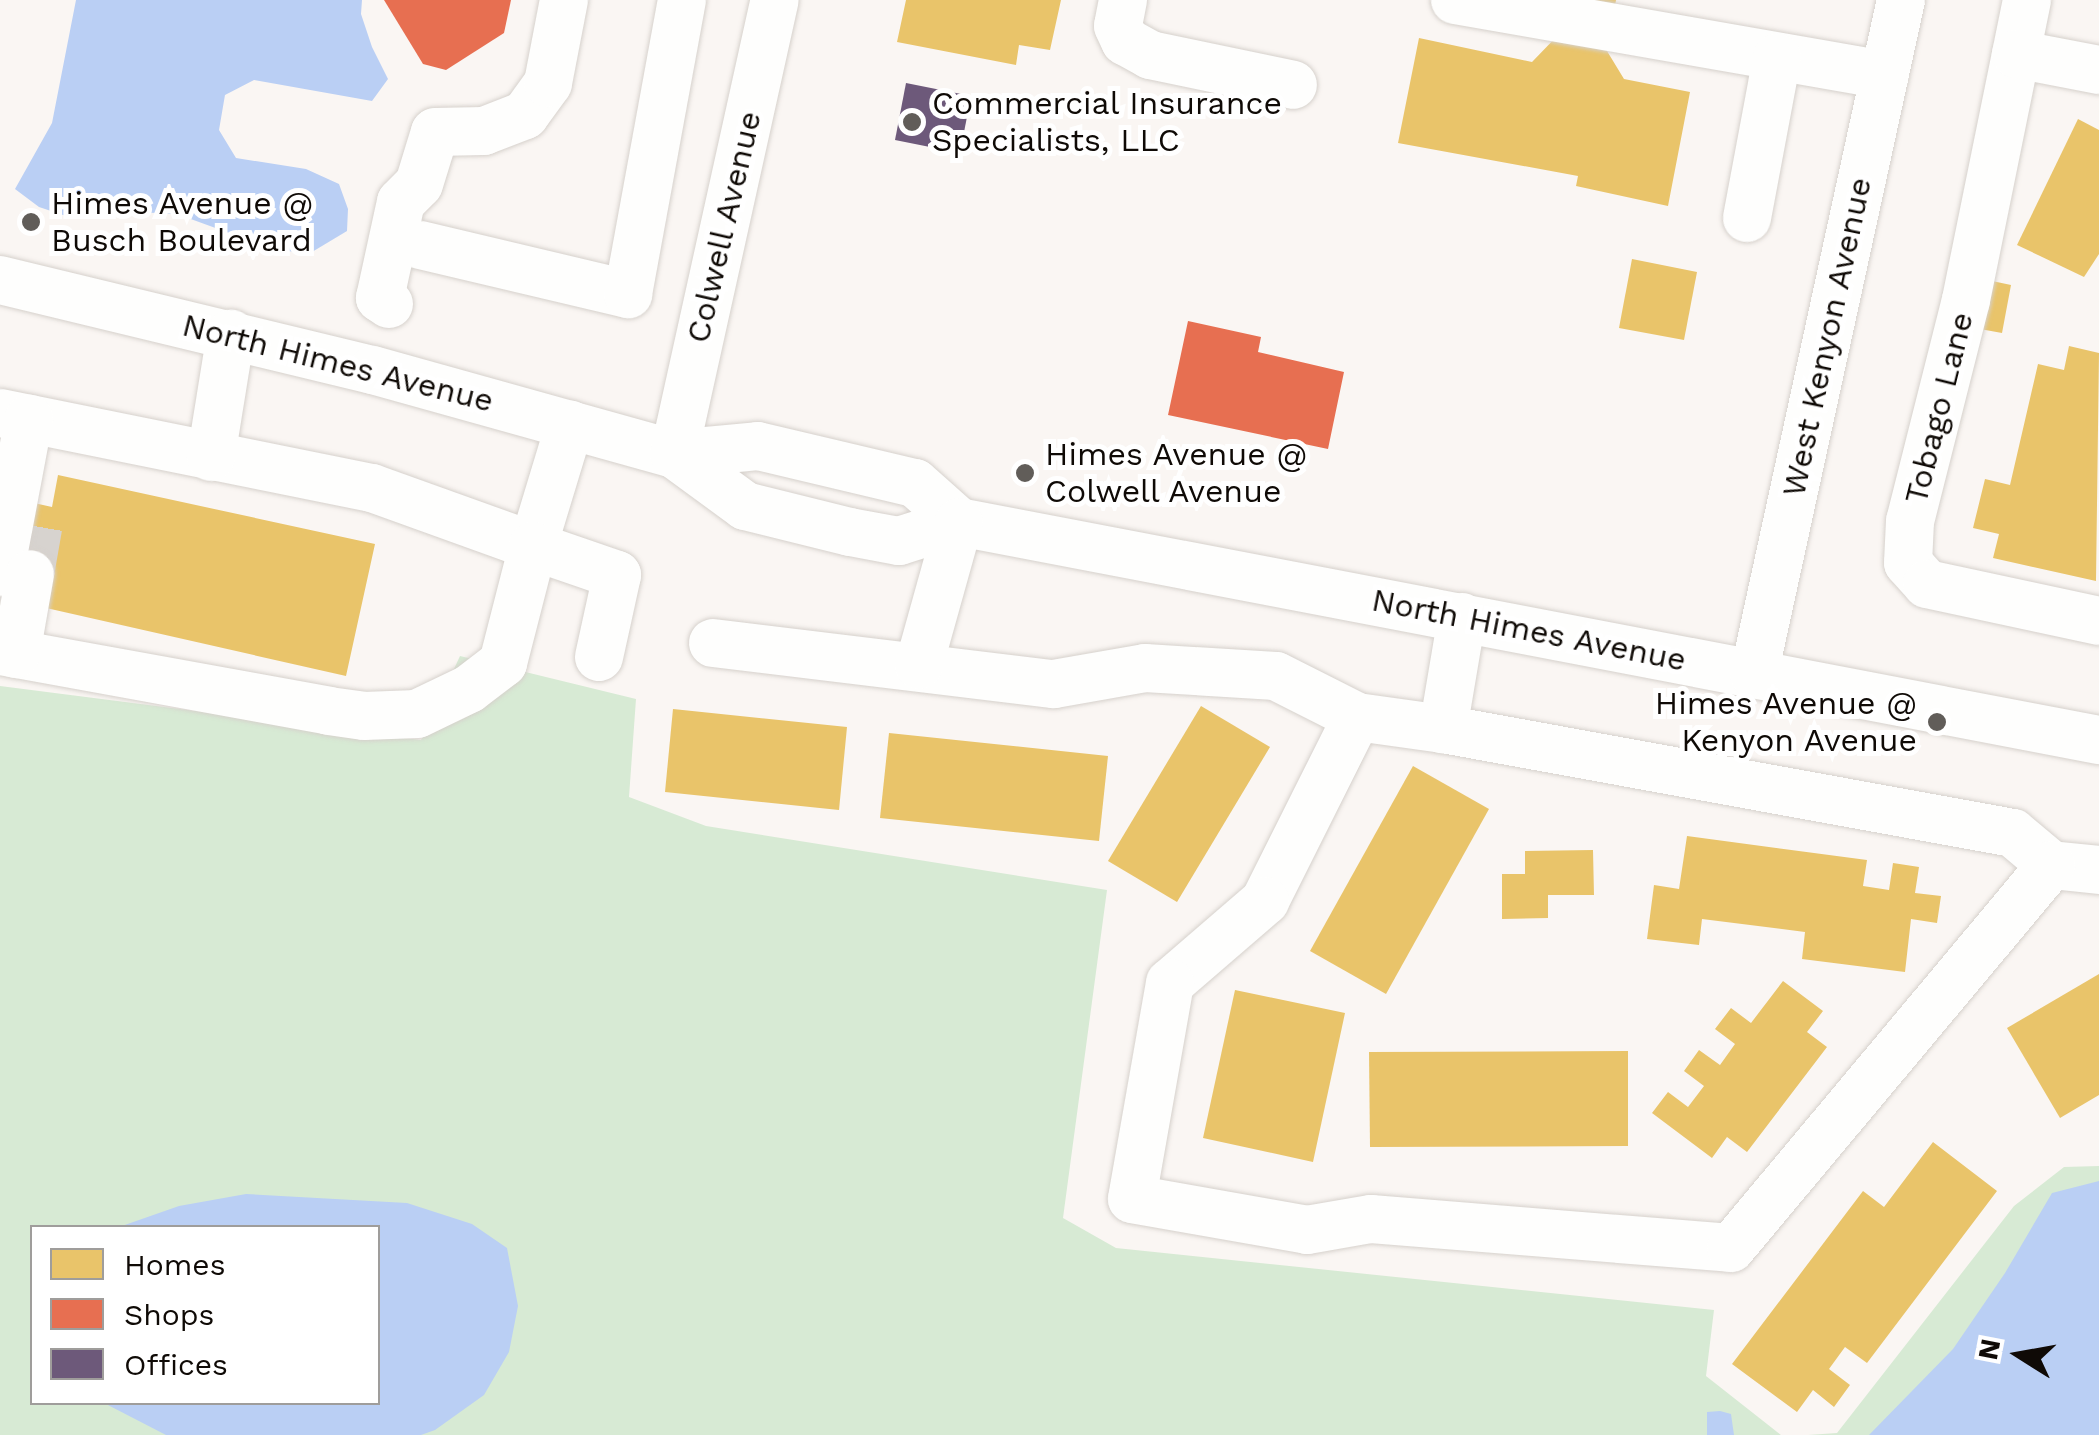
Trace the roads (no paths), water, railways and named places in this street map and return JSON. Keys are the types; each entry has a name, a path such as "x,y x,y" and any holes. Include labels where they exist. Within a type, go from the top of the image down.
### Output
{"street":[{"path":"419,184 430,200 406,304 389,304 380,298 401,202 419,184 435,132 484,131 525,115 548,83 564,0"},
{"path":"420,246 628,294 682,0"},
{"name":"Colwell Avenue","path":"674,454 775,0"},
{"path":"1123,0 1118,26 1125,40 1150,56 1293,85"},
{"path":"1455,0 1551,9 1777,58 1884,75"},
{"name":"West Kenyon Avenue","path":"1754,674 1900,0"},
{"name":"Tobago Lane","path":"2027,0 1966,300 1910,521 1908,563 1927,584 2099,621"},
{"path":"2016,54 2099,70"},
{"path":"1747,218 1777,58"},
{"name":"North Himes Avenue","path":"0,280 373,370 674,454 745,506 850,532 900,542 959,522 2099,740"},
{"path":"373,370 389,304"},
{"path":"210,457 231,334"},
{"path":"28,419 372,488 617,575 599,657"},
{"path":"28,419 42,504"},
{"path":"28,419 8,652 364,716 417,714 469,689 503,663 532,546 570,424"},
{"name":"North Himes Avenue","path":"674,454 758,446 915,483 959,522"},
{"path":"918,664 959,522"},
{"path":"1443,729 1462,617"},
{"path":"713,644 918,664 1054,684 1144,668 1276,676 1357,717 1443,729 2013,833 2051,865 2099,870"},
{"path":"1357,717 1265,900 1170,983 1132,1199 1307,1230 1371,1218 1731,1248 2051,865"}],"water":[{"path":"76,0 362,0 361,14 388,79 372,101 254,80 225,95 219,130 236,158 306,169 339,184 348,209 347,231 312,252 279,251 177,214 135,212 87,219 63,215 39,207 15,189 52,123"},
{"path":"2099,1181 2099,1435 1869,1435 1953,1349 2005,1273 2052,1193"},
{"path":"246,1194 407,1203 472,1224 507,1248 518,1306 509,1352 484,1395 435,1430 421,1435 166,1435 108,1405 380,1405 380,1225 125,1225 179,1206"},
{"path":"1707,1412 1731,1414 1734,1435 1707,1435"}],"tunnel":[{"path":"30,574 42,505"}],"place":[{"name":"Commercial Insurance Specialists, LLC","path":"912,122"},
{"name":"Himes Avenue @ Busch Boulevard","path":"31,222"},
{"name":"Himes Avenue @ Colwell Avenue","path":"1025,473"},
{"name":"Himes Avenue @ Kenyon Avenue","path":"1937,722"}]}
